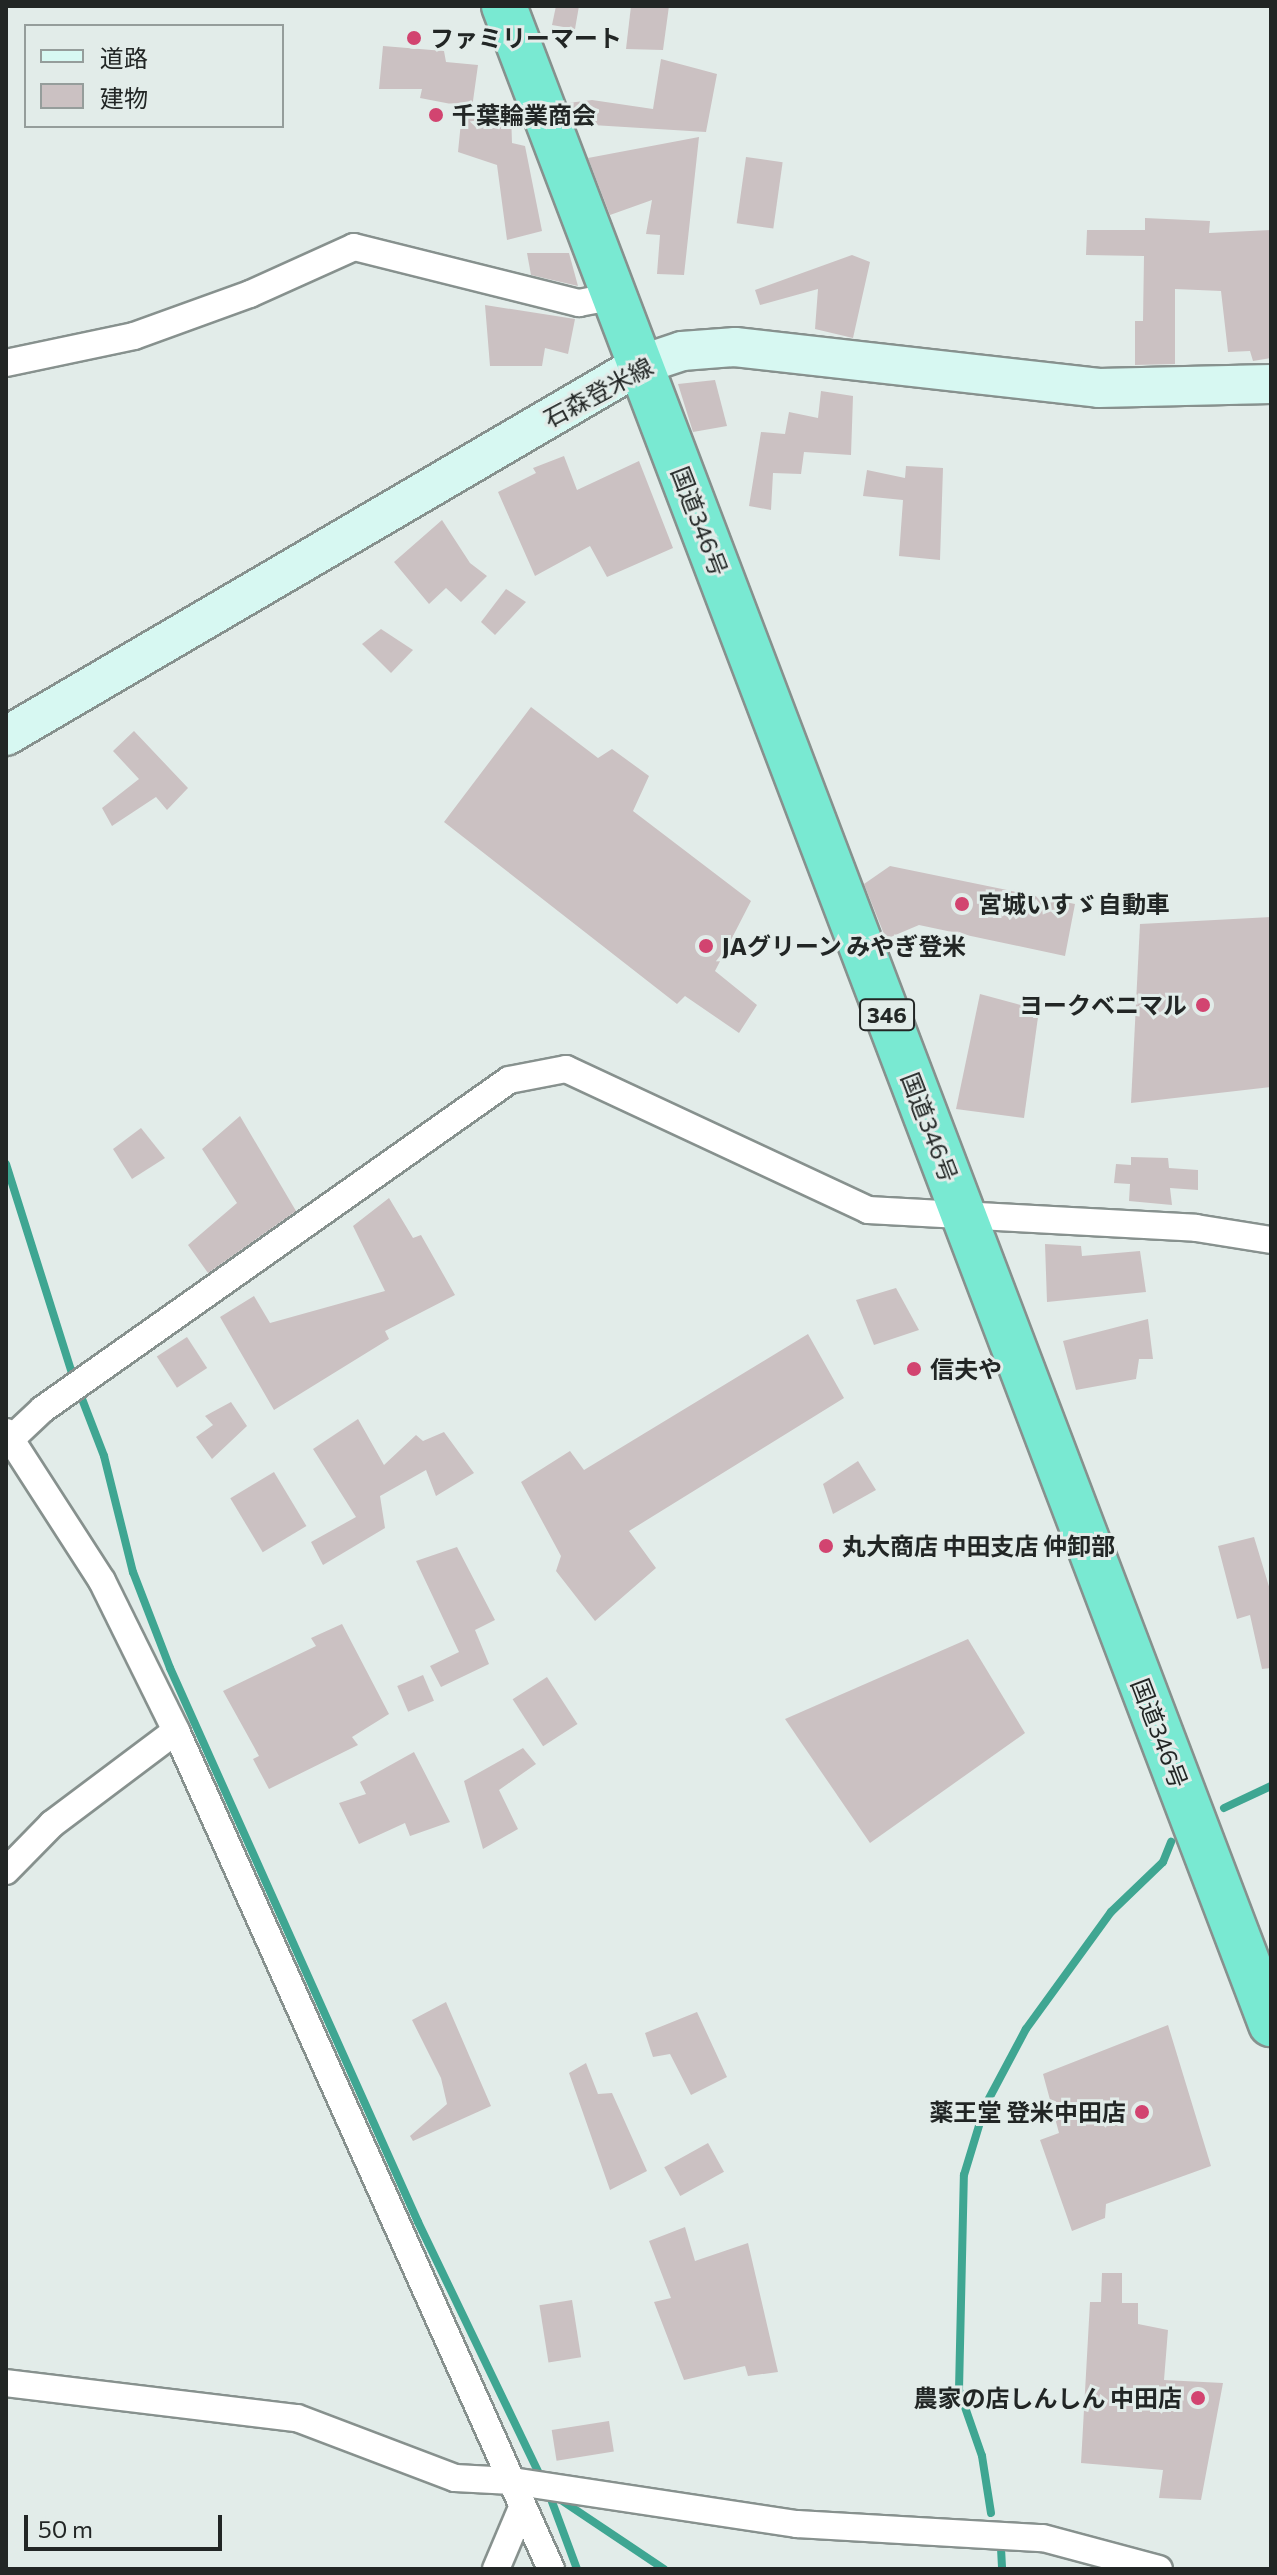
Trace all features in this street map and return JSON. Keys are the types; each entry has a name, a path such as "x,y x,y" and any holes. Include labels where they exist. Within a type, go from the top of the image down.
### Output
{"highway":[{"name":"国道346号","path":"504,6 1271,2024"}],"main road":[{"name":"石森登米線","path":"6,736 640,365 682,351 735,347 1041,384 1169,389 1271,384"}],"street":[{"path":"6,363 134,336 250,294 354,247 579,303 614,296"},
{"path":"551,2569 521,2510 512,2481 176,1731 102,1581 8,1435 509,1080 566,1069 868,1210 962,1211 1196,1228 1271,1240"},
{"path":"6,1871 52,1824 176,1731"},
{"path":"6,2383 297,2418 455,2478 512,2481 797,2524 1043,2538 1159,2569"},
{"path":"496,2569 521,2510"}],"building":[{"path":"556,6 579,6 575,29 552,25"},
{"path":"631,6 669,6 663,50 626,49"},
{"path":"383,46 444,51 446,62 478,65 472,108 420,98 422,89 379,89"},
{"path":"661,59 717,74 706,132 576,124 568,103 592,100 653,109"},
{"path":"462,112 511,112 512,143 525,146 542,231 507,240 497,165 458,152"},
{"path":"699,137 684,275 657,274 660,235 646,234 652,200 610,215 588,158"},
{"path":"746,157 783,162 773,228 737,223"},
{"path":"1145,218 1210,221 1209,233 1271,230 1271,358 1253,361 1250,351 1228,352 1221,291 1175,289 1175,364 1135,365 1135,321 1143,321 1144,256 1086,255 1087,230 1145,230"},
{"path":"527,253 569,253 578,286 531,275"},
{"path":"852,255 870,262 853,338 815,329 818,289 760,305 755,290"},
{"path":"485,305 575,319 568,354 545,348 542,366 490,366"},
{"path":"715,380 727,426 693,432 678,384"},
{"path":"821,391 853,396 851,455 804,452 801,474 773,473 771,510 749,506 761,432 785,434 789,412 818,418"},
{"path":"564,456 577,490 639,461 673,548 607,577 590,546 535,576 498,492 536,473 533,468"},
{"path":"906,466 943,468 940,560 899,556 903,500 863,496 867,470 905,478"},
{"path":"442,520 470,563 487,576 461,602 446,588 429,604 394,562"},
{"path":"506,589 526,602 495,635 481,622"},
{"path":"381,629 413,650 391,673 362,644"},
{"path":"531,707 598,758 612,749 649,776 633,811 751,901 715,971 757,1005 739,1033 685,996 677,1004 444,822"},
{"path":"134,731 188,788 167,810 156,797 112,826 102,808 139,779 113,751"},
{"path":"890,866 1075,904 1065,956 919,925 886,939 864,884"},
{"name":"ヨークベニマル","path":"1271,917 1271,1087 1131,1103 1140,924"},
{"path":"980,994 1039,1010 1024,1118 956,1109"},
{"path":"240,1116 296,1211 208,1273 188,1245 237,1203 202,1149"},
{"path":"141,1128 165,1158 132,1179 113,1149"},
{"path":"1131,1157 1168,1158 1169,1168 1198,1170 1198,1190 1170,1188 1172,1205 1129,1201 1130,1184 1114,1183 1116,1164 1131,1165"},
{"path":"389,1198 413,1238 421,1235 455,1295 385,1331 389,1339 274,1410 220,1317 254,1296 270,1323 385,1291 353,1226"},
{"path":"1045,1244 1081,1246 1082,1256 1140,1251 1146,1292 1047,1302"},
{"path":"896,1288 919,1330 874,1345 856,1300"},
{"path":"1148,1319 1153,1359 1139,1359 1136,1379 1076,1390 1063,1341"},
{"path":"808,1334 844,1398 629,1531 656,1568 595,1621 556,1571 561,1556 521,1482 570,1451 584,1470"},
{"path":"187,1337 207,1368 177,1388 157,1357"},
{"path":"231,1402 247,1426 212,1459 196,1437 213,1425 205,1416"},
{"path":"358,1419 384,1465 416,1435 423,1441 444,1432 474,1473 436,1496 426,1470 380,1496 385,1528 323,1565 311,1542 356,1517 313,1449"},
{"path":"858,1461 876,1490 833,1514 823,1484"},
{"path":"274,1472 306,1526 263,1552 230,1498"},
{"path":"1254,1537 1271,1593 1271,1668 1262,1669 1250,1615 1237,1619 1218,1546"},
{"path":"457,1547 495,1620 475,1630 489,1664 441,1687 430,1666 459,1652 416,1561"},
{"path":"342,1624 389,1714 352,1737 358,1745 269,1789 253,1759 259,1756 223,1691 316,1646 311,1638"},
{"path":"968,1639 1025,1733 870,1843 785,1719"},
{"path":"423,1675 434,1701 408,1712 397,1686"},
{"path":"547,1677 577,1724 543,1746 513,1699"},
{"path":"523,1748 536,1764 499,1790 518,1829 483,1849 464,1781"},
{"path":"414,1752 450,1822 410,1836 405,1823 359,1844 339,1803 366,1794 360,1782"},
{"path":"446,2002 491,2106 413,2141 410,2136 447,2104 441,2078 412,2020"},
{"path":"697,2012 727,2077 691,2095 670,2054 653,2057 645,2033"},
{"path":"1168,2025 1211,2166 1106,2204 1105,2218 1072,2231 1040,2140 1059,2133 1043,2074"},
{"path":"586,2063 598,2094 612,2093 647,2171 610,2190 569,2073"},
{"path":"708,2143 724,2172 680,2196 664,2167"},
{"path":"685,2227 695,2261 748,2243 778,2372 748,2376 745,2366 684,2380 654,2302 671,2298 649,2241"},
{"path":"1102,2273 1122,2273 1122,2303 1138,2303 1138,2324 1168,2330 1164,2380 1223,2383 1201,2500 1159,2498 1163,2470 1081,2463 1090,2302 1101,2302"},
{"path":"572,2300 581,2357 548,2362 539,2305"},
{"path":"609,2421 614,2452 557,2461 552,2430"}],"waterway":[{"path":"6,1164 72,1373 104,1456 133,1572 170,1668 418,2222 542,2480"},
{"path":"1224,1808 1271,1786"},
{"path":"991,2513 982,2456 959,2390 964,2175 985,2106 1026,2029 1111,1912 1163,1862 1171,1842"},
{"path":"548,2491 577,2569"},
{"path":"558,2498 664,2569"},
{"path":"1001,2548 1002,2569"}],"place":[{"name":"ファミリーマート","path":"414,38"},
{"name":"千葉輪業商会","path":"436,115"},
{"name":"宮城いすゞ自動車","path":"962,904"},
{"name":"JAグリーン みやぎ登米","path":"706,946"},
{"name":"ヨークベニマル","path":"1203,1005"},
{"name":"信夫や","path":"914,1369"},
{"name":"丸大商店 中田支店 仲卸部","path":"826,1546"},
{"name":"薬王堂 登米中田店","path":"1142,2112"},
{"name":"農家の店しんしん 中田店","path":"1198,2398"}]}
